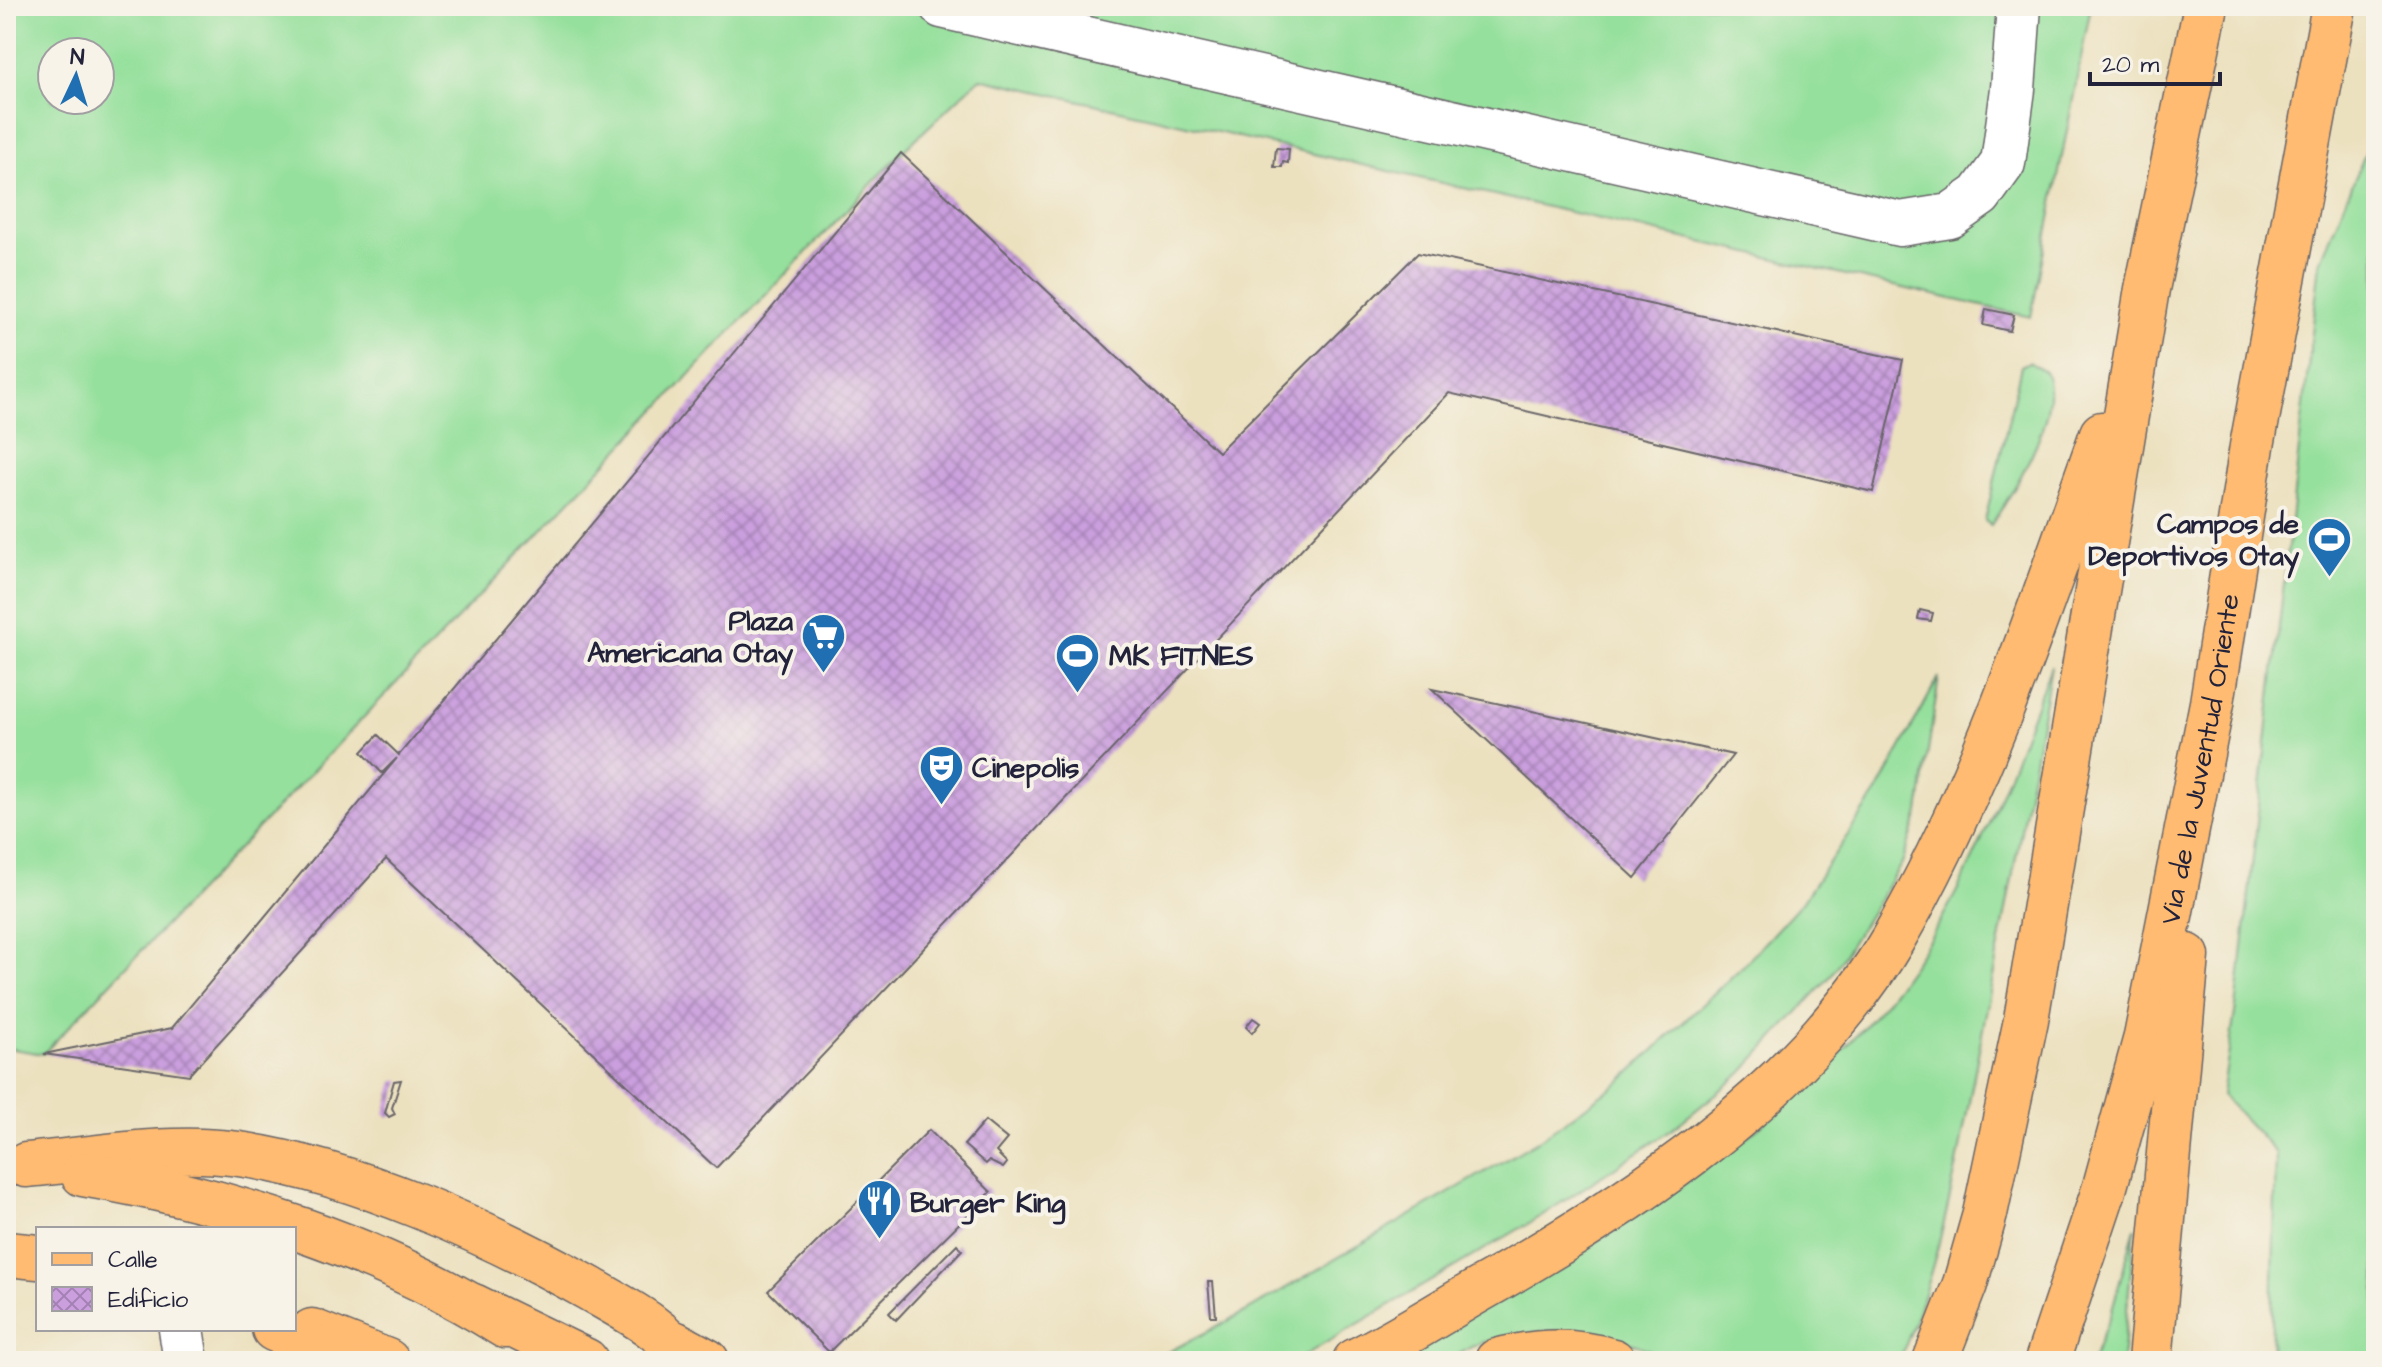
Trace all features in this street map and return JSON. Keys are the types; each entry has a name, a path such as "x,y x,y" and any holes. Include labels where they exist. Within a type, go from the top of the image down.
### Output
{"main road":[{"path":"1935,1361 1965,1284 1985,1214 2026,1020 2142,322 2206,6"},
{"name":"Via de la Juventud Oriente","path":"2047,1361 2104,1190 2146,1037 2212,703 2252,446 2334,6"},
{"path":"1355,1361 1542,1255 1696,1152 1770,1088 1839,1014 1892,942 1960,804 2035,621 2142,322"},
{"path":"2150,1361 2212,703"},
{"path":"16,1164 169,1152 236,1153 281,1162 389,1196 458,1222 539,1260 623,1308 689,1355"},
{"path":"16,1164 108,1178 256,1214 293,1227"},
{"path":"296,1228 330,1240 586,1361"},
{"path":"6,1254 36,1257"},
{"path":"473,1306 562,1361"},
{"path":"296,1326 339,1339 387,1361"},
{"path":"279,1331 345,1360"},
{"path":"1497,1361 1543,1352 1575,1352 1613,1361"}],"lane":[{"path":"942,6 1900,224 1950,216 1980,195 2003,163 2013,89 2019,6"},
{"path":"181,1331 186,1361"}],"green space":[{"path":"6,6 2091,6 2031,317 980,78 901,153 43,1054 6,1048"},
{"name":"Campos de Deportivos Otay","path":"2376,128 2376,1361 2271,1361 2276,1153 2222,1095 2237,1000 2320,262"},
{"path":"2029,362 2045,372 2049,388 2048,407 2023,473 1991,525 1985,521 2021,366"},
{"path":"2051,666 1948,1207 1927,1285 1899,1361 1670,1361 1624,1340 1601,1334 1555,1331 1481,1343 1443,1361 1394,1361 1607,1234 1676,1189 1743,1140 1805,1087 1863,1029 1914,963 1956,893 2007,780"},
{"path":"1939,677 1919,813 1902,863 1830,977 1742,1073 1670,1131 1541,1216 1295,1361 1151,1361 1245,1312 1536,1142 1621,1081 1745,964 1802,902 1877,792"},
{"path":"2135,1228 2122,1361 2092,1361 2111,1313"}],"building":[{"path":"1276,148 1289,149 1288,163 1283,162 1282,167 1274,167"},
{"name":"Plaza Americana Otay","path":"901,153 1218,452 1418,253 1903,360 1873,492 1449,393 716,1168 386,859 189,1075 44,1054 172,1028 397,758 382,773 362,752 378,735 399,755"},
{"path":"1986,309 2014,315 2010,331 1983,325"},
{"path":"1920,610 1933,613 1931,621 1918,619"},
{"path":"1432,689 1733,755 1635,878"},
{"path":"1253,1018 1260,1023 1252,1033 1246,1027"},
{"path":"401,1080 392,1108 395,1114 389,1117 385,1113 394,1081"},
{"path":"985,1121 1007,1139 996,1152 1007,1163 1003,1168 989,1161 986,1164 964,1145"},
{"name":"Burger King","path":"929,1130 991,1192 829,1352 768,1291"},
{"path":"957,1244 962,1250 896,1320 889,1313"},
{"path":"1208,1282 1213,1282 1216,1316 1211,1316"}],"place":[{"name":"Campos de Deportivos Otay","path":"2330,578"},
{"name":"Plaza Americana Otay","path":"824,675"},
{"name":"MK FITNES","path":"1078,694"},
{"name":"Cinepolis","path":"941,806"},
{"name":"Burger King","path":"879,1241"}]}
